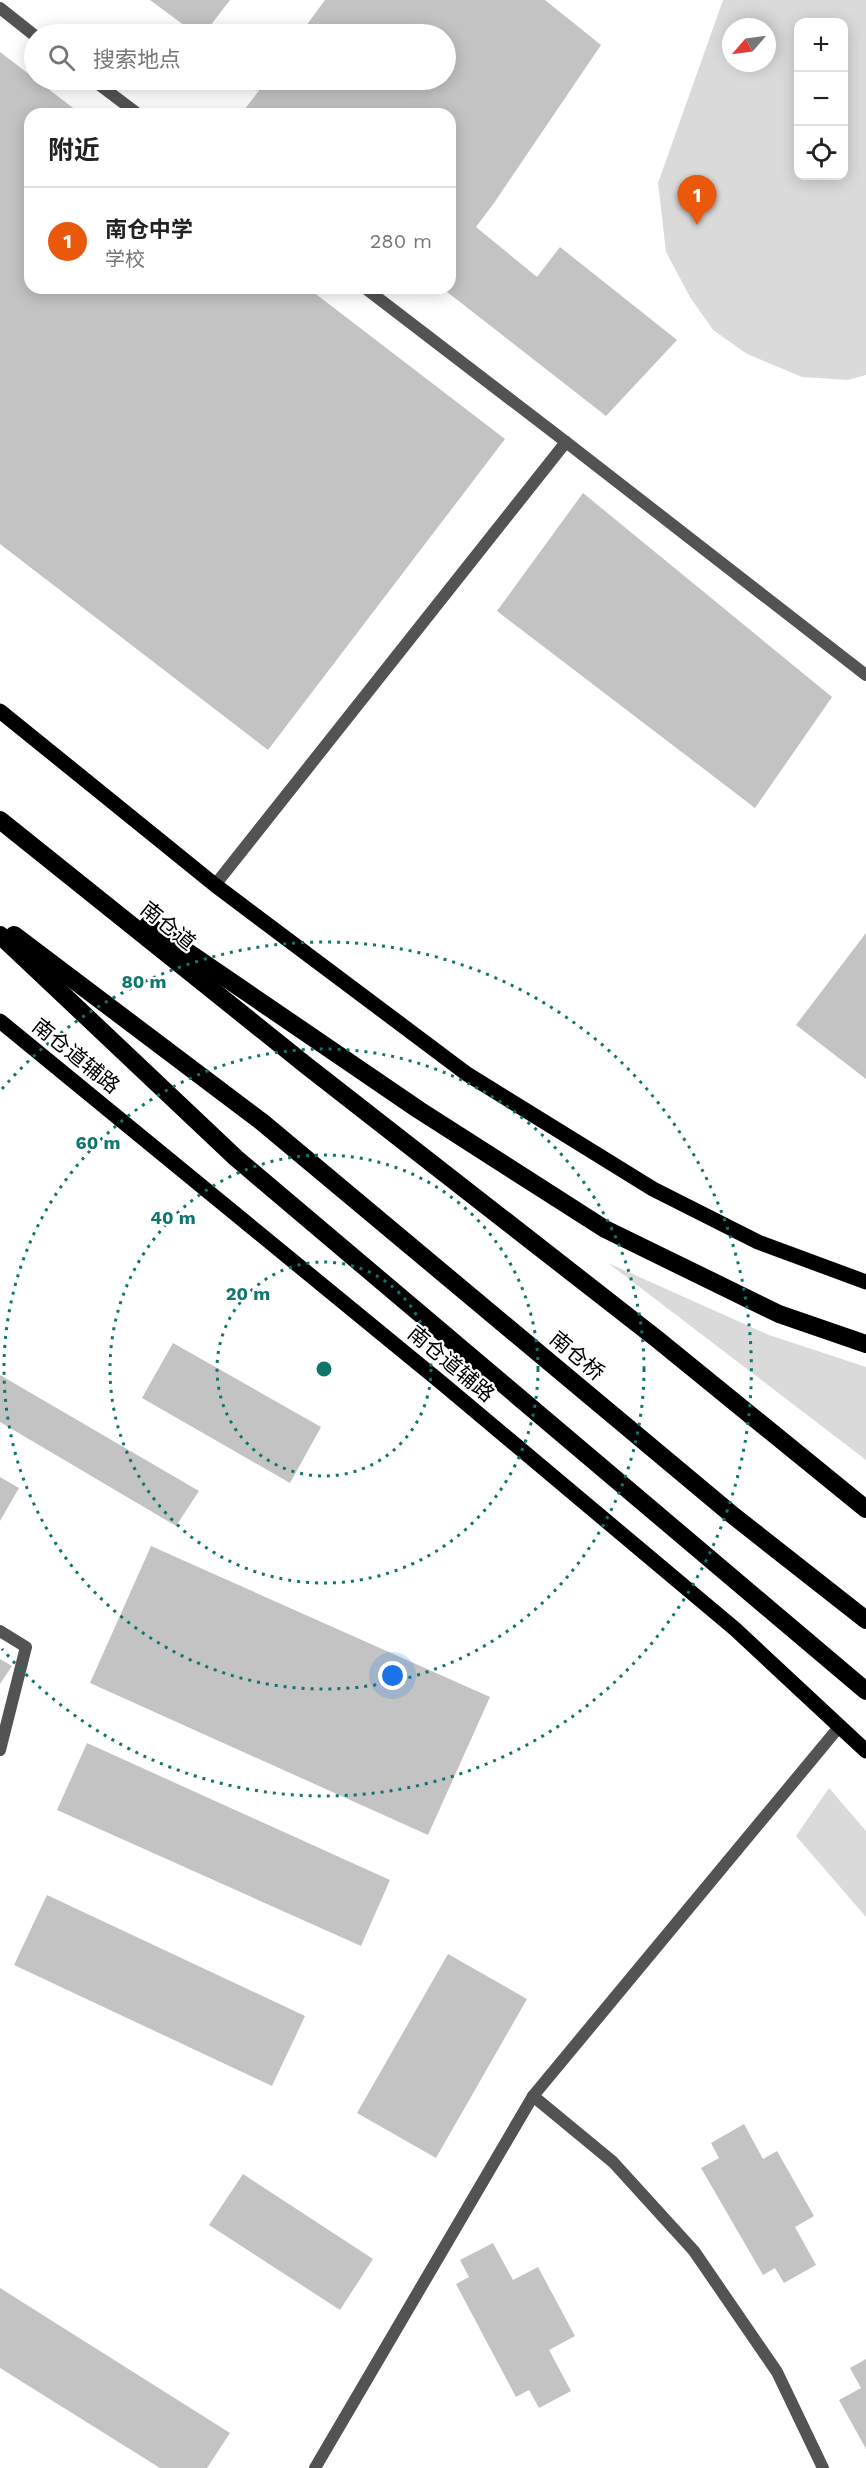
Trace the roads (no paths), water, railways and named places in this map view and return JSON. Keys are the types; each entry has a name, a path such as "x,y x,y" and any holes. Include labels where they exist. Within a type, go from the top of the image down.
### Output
{"highway":[{"name":"南仓道","path":"0,820 307,1066 657,1339 866,1509"},
{"path":"15,833 322,1045 605,1229 778,1314 866,1344"},
{"name":"南仓桥","path":"0,924 262,1122 730,1514 866,1620"},
{"path":"0,935 236,1158 866,1692"}],"main road":[{"path":"0,711 215,885 467,1074 652,1189 758,1242 866,1282"},
{"name":"南仓道辅路","path":"0,1022 443,1384 735,1629 866,1751"}],"street":[{"path":"0,8 24,27"},
{"path":"106,90 130,108"},
{"path":"373,294 866,675"},
{"path":"215,885 566,442"},
{"path":"0,1631 26,1647 0,1749"},
{"path":"315,2468 533,2096 840,1726"},
{"path":"533,2096 613,2162 694,2251 777,2372 823,2468"}],"place":[{"name":"南仓中学","path":"697,225"}]}
